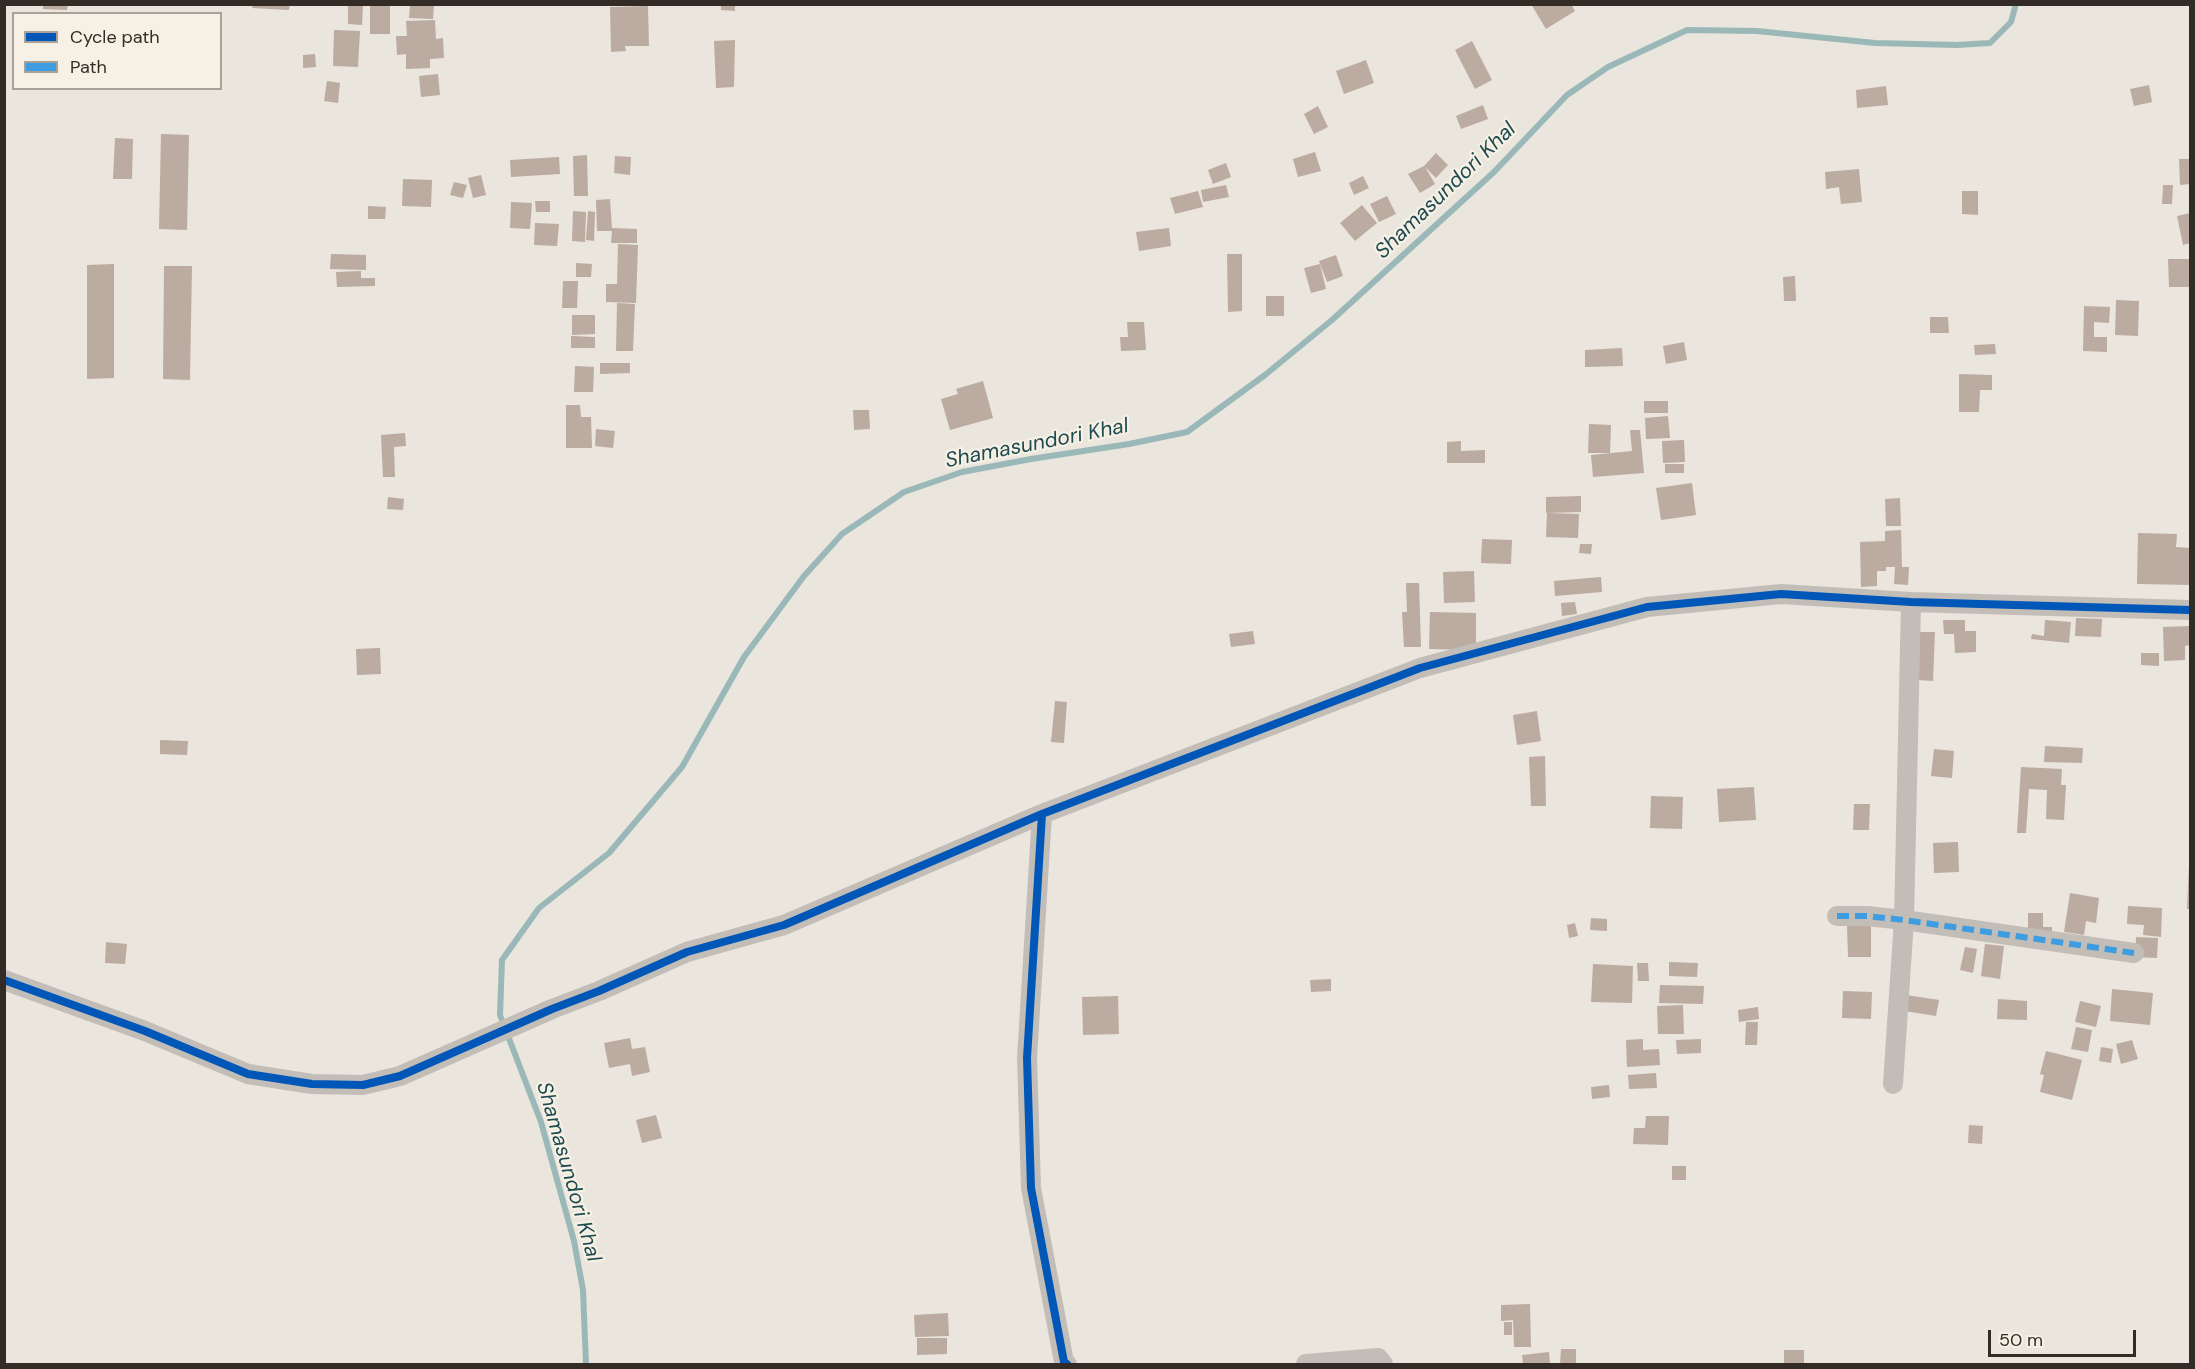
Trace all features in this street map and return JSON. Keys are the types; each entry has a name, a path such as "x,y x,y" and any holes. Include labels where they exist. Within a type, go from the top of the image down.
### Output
{"street":[{"path":"4,980 145,1031 248,1074 312,1084 363,1085 400,1076 687,952 784,925 1042,814 1420,668 1647,607 1781,594 1911,603 2190,610"},
{"path":"1893,1084 1904,920 1911,603"},
{"path":"1042,814 1027,1058 1031,1188 1064,1362 1067,1365"},
{"path":"1837,916 1904,920 2134,952"},
{"path":"1306,1365 1378,1358 1383,1365"}],"building":[{"path":"43,4 68,4 67,10 43,9"},
{"path":"253,4 290,4 289,10 252,8"},
{"path":"348,4 363,4 362,25 348,24"},
{"path":"370,4 390,4 390,34 370,34"},
{"path":"410,4 434,4 433,19 409,18"},
{"path":"721,4 735,4 735,11 721,10"},
{"path":"1531,4 1571,4 1575,11 1546,29"},
{"path":"648,6 649,46 625,46 626,51 611,52 610,7"},
{"path":"435,20 436,39 443,38 444,58 430,59 430,68 406,69 406,54 397,55 396,36 407,36 406,21"},
{"path":"334,30 360,31 358,67 333,66"},
{"path":"735,40 734,87 716,88 714,41"},
{"path":"1472,41 1492,80 1475,89 1455,50"},
{"path":"315,54 316,67 303,68 303,55"},
{"path":"1366,60 1374,83 1344,94 1336,71"},
{"path":"438,74 440,95 421,97 419,76"},
{"path":"327,81 340,83 338,103 324,101"},
{"path":"2149,85 2152,102 2134,106 2130,89"},
{"path":"1886,86 1888,105 1857,108 1856,90"},
{"path":"1483,105 1488,119 1461,129 1456,116"},
{"path":"1318,106 1328,127 1314,134 1304,114"},
{"path":"161,134 189,135 187,230 159,229"},
{"path":"115,138 133,139 132,179 113,179"},
{"path":"1315,152 1321,171 1298,177 1293,159"},
{"path":"1436,153 1448,165 1436,178 1425,167 1435,184 1420,193 1408,174 1424,166"},
{"path":"587,155 588,196 574,196 573,156"},
{"path":"615,156 631,157 630,175 614,173"},
{"path":"559,157 560,174 511,177 510,160"},
{"path":"2179,159 2190,159 2190,184 2180,185"},
{"path":"1226,163 1231,177 1213,184 1208,170"},
{"path":"1859,169 1862,202 1841,204 1839,187 1826,189 1825,172"},
{"path":"481,175 486,195 473,198 468,178"},
{"path":"1363,176 1369,188 1354,195 1349,183"},
{"path":"403,179 432,180 431,207 402,206"},
{"path":"454,182 467,185 463,198 450,195"},
{"path":"1226,185 1229,197 1203,202 1201,190"},
{"path":"2163,185 2173,185 2172,204 2162,204"},
{"path":"1198,191 1203,207 1175,214 1170,198"},
{"path":"1962,191 1978,191 1978,215 1962,214"},
{"path":"1387,196 1396,214 1379,222 1370,204"},
{"path":"610,199 612,228 637,229 637,243 611,243 612,231 597,231 596,200"},
{"path":"535,201 550,201 550,212 536,212"},
{"path":"511,202 532,203 530,229 510,228"},
{"path":"1362,205 1377,223 1355,241 1340,223"},
{"path":"368,206 386,207 385,219 368,219"},
{"path":"573,211 586,212 585,242 572,241"},
{"path":"588,211 595,212 594,241 586,240"},
{"path":"2190,213 2190,243 2183,245 2177,216"},
{"path":"535,223 559,224 557,246 534,245"},
{"path":"1169,228 1171,246 1139,251 1136,232"},
{"path":"618,244 638,245 636,303 606,302 606,284 617,284"},
{"path":"331,254 366,255 366,270 330,269"},
{"path":"1227,254 1242,254 1242,311 1228,312"},
{"path":"1336,255 1343,276 1327,282 1319,261"},
{"path":"2168,259 2190,259 2190,287 2169,287"},
{"path":"576,263 592,264 591,277 576,277"},
{"path":"114,264 114,378 87,379 87,265"},
{"path":"1320,264 1326,289 1311,293 1304,268"},
{"path":"164,266 192,266 190,380 163,379"},
{"path":"361,271 361,278 375,278 375,286 337,287 336,272"},
{"path":"1795,276 1796,301 1784,301 1783,277"},
{"path":"563,281 578,281 577,308 562,308"},
{"path":"1266,296 1284,296 1284,316 1266,316"},
{"path":"2116,300 2139,301 2138,336 2115,335"},
{"path":"617,303 635,304 633,351 616,351"},
{"path":"2084,306 2110,307 2109,323 2094,322 2094,337 2107,337 2107,352 2083,351"},
{"path":"572,315 595,315 595,334 572,335"},
{"path":"1930,317 1948,317 1949,333 1930,333"},
{"path":"1127,322 1144,322 1146,350 1121,351 1120,337 1128,337"},
{"path":"571,336 595,337 595,348 571,348"},
{"path":"1684,342 1687,360 1666,364 1663,346"},
{"path":"1995,344 1996,354 1975,355 1974,345"},
{"path":"1622,348 1623,366 1585,367 1585,350"},
{"path":"600,363 630,363 630,373 600,374"},
{"path":"575,366 594,367 593,392 574,392"},
{"path":"1959,374 1992,375 1992,390 1980,390 1979,412 1959,412"},
{"path":"983,381 993,418 950,430 941,399 958,394 956,389"},
{"path":"1644,401 1668,401 1668,413 1644,413"},
{"path":"566,405 580,405 581,417 591,417 592,448 566,448"},
{"path":"853,410 869,410 870,429 854,430"},
{"path":"1668,416 1670,438 1646,439 1645,418"},
{"path":"1589,424 1611,425 1610,453 1588,453"},
{"path":"596,429 615,431 613,448 595,446"},
{"path":"1630,430 1640,430 1644,473 1593,477 1591,455 1632,451"},
{"path":"405,433 406,446 394,447 395,477 383,477 381,435"},
{"path":"1684,440 1685,462 1663,463 1662,441"},
{"path":"1461,441 1461,451 1485,450 1485,463 1447,463 1447,442"},
{"path":"1665,464 1684,464 1684,473 1665,473"},
{"path":"1692,483 1696,515 1661,520 1656,488"},
{"path":"1581,496 1581,512 1546,513 1546,497"},
{"path":"388,497 404,499 403,510 387,509"},
{"path":"1900,498 1901,526 1886,526 1885,499"},
{"path":"1547,513 1579,514 1578,538 1546,537"},
{"path":"1901,530 1902,567 1909,567 1908,585 1894,584 1895,567 1886,567 1886,571 1877,571 1877,586 1861,587 1860,542 1885,541 1885,531"},
{"path":"2138,533 2177,534 2176,547 2190,548 2190,585 2137,584"},
{"path":"1482,539 1512,540 1511,564 1481,563"},
{"path":"1580,544 1592,544 1591,554 1579,553"},
{"path":"1474,571 1475,602 1444,603 1443,572"},
{"path":"1601,577 1602,592 1555,596 1554,581"},
{"path":"1406,583 1419,583 1421,647 1404,647 1402,612 1407,612"},
{"path":"1575,602 1577,614 1562,616 1561,603"},
{"path":"1430,612 1476,613 1476,650 1429,649"},
{"path":"2076,618 2102,619 2101,637 2075,636"},
{"path":"1943,620 1965,620 1965,631 1976,631 1976,652 1955,653 1954,634 1944,634"},
{"path":"2045,620 2071,622 2069,643 2031,639 2032,634 2044,636"},
{"path":"2190,626 2190,645 2185,646 2185,660 2164,661 2163,627"},
{"path":"1253,631 1255,644 1231,647 1229,634"},
{"path":"1918,632 1935,632 1933,681 1917,680"},
{"path":"380,648 381,674 357,675 356,649"},
{"path":"2141,653 2159,653 2159,666 2141,665"},
{"path":"1055,701 1067,702 1064,743 1051,742"},
{"path":"1537,711 1541,741 1517,745 1513,715"},
{"path":"160,740 188,741 187,755 160,754"},
{"path":"2045,746 2083,748 2082,763 2044,762"},
{"path":"1934,749 1954,751 1952,778 1931,776"},
{"path":"1545,756 1546,806 1531,806 1529,757"},
{"path":"2021,767 2062,769 2061,785 2066,785 2064,820 2046,819 2047,790 2029,789 2026,833 2017,833"},
{"path":"1754,787 1756,820 1719,822 1717,789"},
{"path":"1651,796 1683,797 1682,829 1650,828"},
{"path":"1854,804 1870,804 1869,830 1853,830"},
{"path":"1958,842 1959,872 1934,873 1933,843"},
{"path":"2189,864 2190,909 2187,909"},
{"path":"2070,893 2099,898 2096,923 2086,921 2084,935 2064,932"},
{"path":"2128,906 2162,908 2161,937 2143,935 2144,925 2127,924"},
{"path":"2028,913 2043,913 2043,927 2052,927 2052,936 2028,936"},
{"path":"1591,918 1607,919 1607,931 1590,930"},
{"path":"1575,923 1578,936 1569,938 1567,925"},
{"path":"1847,925 1871,925 1871,957 1848,957"},
{"path":"2136,937 2158,938 2157,958 2135,957"},
{"path":"106,942 127,944 125,964 105,963"},
{"path":"1985,944 2004,946 2000,979 1981,976"},
{"path":"1965,947 1977,949 1973,973 1960,970"},
{"path":"1669,962 1698,963 1697,977 1669,976"},
{"path":"1637,963 1648,963 1649,981 1638,981"},
{"path":"1593,964 1633,966 1632,1003 1591,1002"},
{"path":"1331,979 1331,991 1311,992 1310,980"},
{"path":"1660,985 1704,986 1703,1004 1659,1003"},
{"path":"2112,989 2153,993 2150,1025 2110,1021"},
{"path":"1843,991 1872,992 1871,1019 1842,1018"},
{"path":"1906,995 1939,1000 1936,1016 1904,1011"},
{"path":"1118,996 1119,1034 1083,1035 1082,997"},
{"path":"1998,999 2027,1001 2027,1020 1997,1019"},
{"path":"2080,1001 2101,1006 2096,1027 2075,1022"},
{"path":"1683,1005 1684,1034 1658,1034 1657,1006"},
{"path":"1758,1007 1759,1019 1739,1022 1738,1010"},
{"path":"1746,1022 1758,1022 1757,1045 1745,1045"},
{"path":"2076,1027 2092,1030 2088,1052 2071,1049"},
{"path":"630,1038 632,1049 645,1047 650,1072 632,1076 630,1064 609,1068 604,1043"},
{"path":"1643,1039 1643,1050 1659,1049 1660,1065 1627,1067 1626,1040"},
{"path":"1701,1039 1701,1053 1677,1054 1676,1040"},
{"path":"2132,1040 2138,1059 2121,1064 2116,1044"},
{"path":"2101,1047 2113,1049 2111,1063 2099,1061"},
{"path":"2046,1051 2082,1060 2072,1100 2040,1092 2044,1075 2040,1074"},
{"path":"1656,1073 1657,1088 1629,1089 1628,1075"},
{"path":"1609,1085 1610,1097 1592,1099 1591,1087"},
{"path":"656,1115 662,1138 642,1143 636,1120"},
{"path":"1646,1116 1669,1116 1668,1145 1633,1144 1634,1128 1645,1128"},
{"path":"1969,1125 1983,1126 1982,1144 1968,1143"},
{"path":"1672,1166 1686,1166 1686,1180 1672,1180"},
{"path":"1530,1304 1531,1347 1514,1347 1513,1320 1501,1321 1501,1305"},
{"path":"948,1313 949,1336 915,1337 914,1315"},
{"path":"1504,1322 1512,1322 1512,1335 1504,1335"},
{"path":"917,1338 947,1338 947,1354 917,1355"},
{"path":"1561,1349 1576,1349 1576,1364 1560,1364"},
{"path":"1784,1350 1804,1350 1804,1364 1784,1364"},
{"path":"1549,1352 1550,1364 1523,1364 1522,1355"}],"waterway":[{"name":"Shamasundori Khal","path":"586,1364 583,1290 574,1241 541,1122 500,1015 502,960 539,908 609,853 682,767 744,657 804,576 842,534 904,492 962,472 1187,432 1265,375 1332,320 1494,172 1567,95 1608,67 1687,30 1757,31 1875,43 1957,45 1990,43 2011,22 2016,4"}],"marked path":[{"path":"1837,916 1904,920 2134,953"}],"cycle path":[{"path":"4,980 145,1031 248,1074 312,1084 363,1085 400,1076 687,952 784,925 1042,814 1420,668 1647,607 1781,594 1911,602 2190,610"},
{"path":"1042,814 1027,1058 1031,1188 1064,1362 1067,1364"}]}
